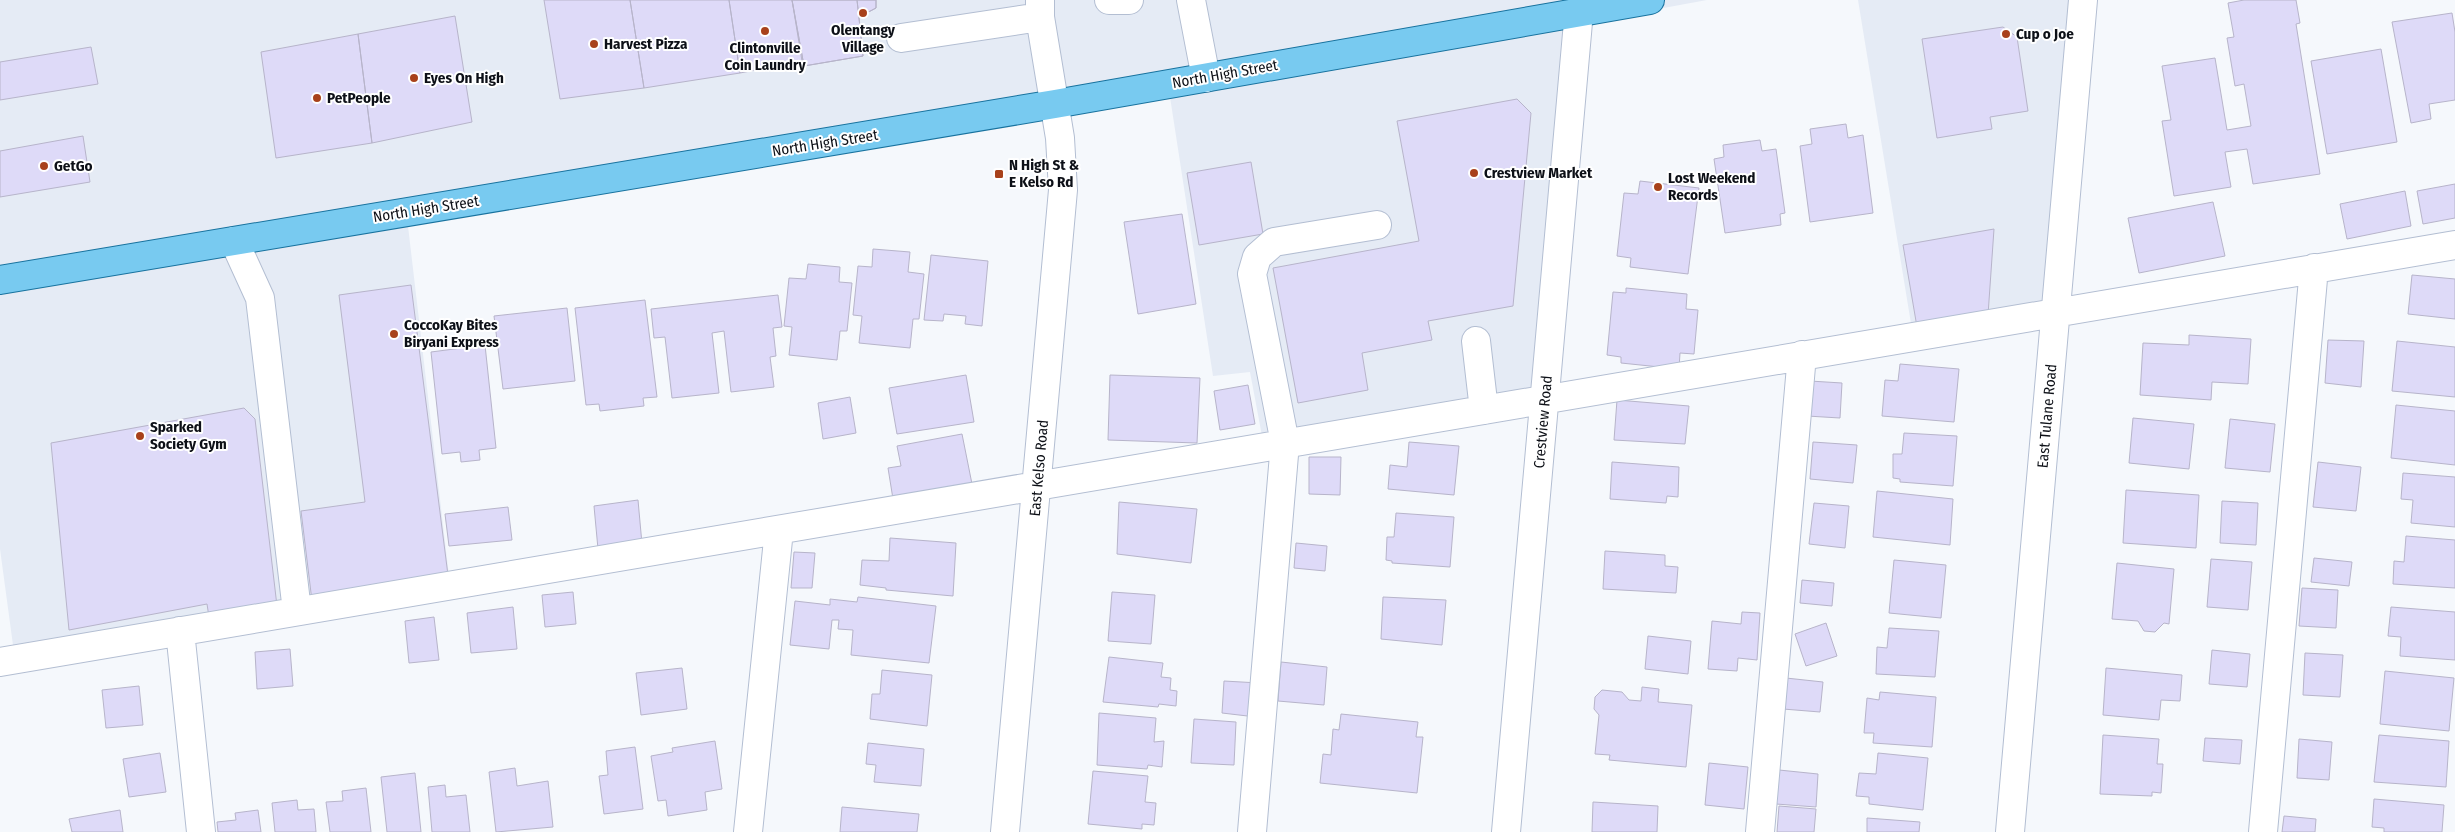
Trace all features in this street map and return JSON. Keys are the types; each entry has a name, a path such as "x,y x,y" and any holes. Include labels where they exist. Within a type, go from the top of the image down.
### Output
{"main road":[{"name":"North High Street","path":"0,280 1055,104 1650,0"}],"street":[{"path":"1109,0 1129,0"},
{"path":"1191,0 1206,78"},
{"name":"East Tulane Road","path":"2010,832 2083,0"},
{"path":"901,38 1040,8"},
{"name":"East Kelso Road","path":"1005,832 1038,485 1062,190 1062,160 1040,8"},
{"name":"Crestview Road","path":"1506,832 1579,11"},
{"path":"1252,832 1286,443 1252,274 1257,257 1274,242 1378,225"},
{"path":"234,241 260,298 297,611"},
{"path":"0,662 2455,245"},
{"path":"2263,832 2314,268"},
{"path":"1476,341 1484,410"},
{"path":"1760,832 1802,355"},
{"path":"748,832 779,530"},
{"path":"180,631 201,832"}],"shaded area":[{"path":"0,0 1707,0 1571,25 1549,394 1265,452 1250,372 1213,376 1168,84 406,209 451,593 15,660 0,549"},
{"path":"1858,0 2090,0 2061,318 1915,348"}],"building":[{"name":"Harvest Pizza","path":"544,0 630,0 644,88 560,99"},
{"path":"630,0 729,0 740,73 644,88"},
{"name":"Clintonville Coin Laundry","path":"729,0 792,0 802,61 740,73"},
{"path":"792,0 876,0 876,8 859,17 863,56 804,66"},
{"path":"792,0 857,0 863,56 804,66"},
{"name":"Olentangy Village","path":"857,0 876,0 876,8 859,17"},
{"path":"2244,0 2296,0 2300,23 2296,24 2320,174 2253,184 2247,149 2225,152 2231,187 2174,196 2162,121 2171,120 2162,66 2215,58 2227,130 2251,126 2244,84 2235,86 2227,38 2234,37 2228,3"},
{"path":"2452,13 2455,32 2455,100 2429,104 2431,119 2411,123 2392,22"},
{"name":"Eyes On High","path":"455,16 472,122 372,143 358,34"},
{"path":"2003,27 2017,37 2028,111 1990,117 1992,129 1937,138 1922,39"},
{"name":"PetPeople","path":"358,34 372,143 276,158 261,52"},
{"path":"91,47 98,84 0,100 0,62"},
{"path":"2381,49 2397,142 2327,154 2311,61"},
{"path":"1517,99 1531,113 1513,306 1428,321 1432,340 1362,353 1368,390 1298,403 1273,268 1419,241 1397,121"},
{"path":"1846,124 1848,138 1863,135 1873,213 1810,222 1800,146 1812,144 1810,129"},
{"name":"GetGo","path":"83,136 90,182 0,197 0,151"},
{"path":"1760,140 1762,151 1776,149 1785,213 1780,214 1781,225 1725,233 1714,159 1724,157 1723,145"},
{"path":"1251,162 1263,234 1199,245 1187,173"},
{"path":"1640,181 1699,188 1688,274 1630,267 1631,258 1617,256 1624,193 1638,194"},
{"path":"2455,184 2455,218 2423,224 2417,191"},
{"path":"2405,191 2411,226 2347,239 2340,204"},
{"path":"2213,202 2225,256 2139,273 2128,218"},
{"path":"1182,214 1196,304 1138,314 1124,222"},
{"path":"1994,229 1988,315 1917,327 1903,245"},
{"path":"873,249 910,252 908,272 924,274 919,319 913,319 910,348 859,343 862,316 853,315 858,266 872,267"},
{"path":"931,255 988,261 982,326 965,324 966,316 944,314 943,321 924,320"},
{"path":"808,264 840,267 839,282 852,283 847,331 840,331 837,360 789,355 792,327 784,326 789,278 806,279"},
{"path":"2412,275 2455,279 2455,319 2408,314"},
{"path":"411,285 449,583 312,601 301,511 365,502 339,295"},
{"path":"1626,288 1687,294 1686,309 1698,310 1694,354 1680,353 1679,369 1621,363 1621,357 1607,355 1613,292 1626,293"},
{"path":"778,295 782,327 773,328 776,356 770,357 774,387 731,392 724,331 712,333 719,393 672,398 665,337 654,338 651,309"},
{"path":"645,300 657,397 643,398 644,406 600,411 599,404 586,405 575,308"},
{"path":"567,308 575,381 503,389 494,316"},
{"path":"2189,335 2251,339 2248,384 2212,382 2211,400 2140,395 2143,343 2189,345"},
{"path":"2328,340 2364,341 2361,387 2325,383"},
{"path":"2397,341 2455,347 2455,397 2392,391"},
{"path":"485,345 496,448 479,450 480,460 461,462 460,452 442,454 431,352"},
{"path":"1900,364 1959,369 1954,422 1882,416 1885,380 1898,381"},
{"path":"966,375 974,422 897,434 889,388"},
{"path":"1110,375 1200,378 1197,443 1108,440"},
{"path":"1810,381 1842,383 1840,418 1807,416"},
{"path":"1248,385 1255,424 1220,430 1214,391"},
{"path":"850,397 856,433 823,439 818,403"},
{"path":"1617,400 1689,406 1685,444 1614,440"},
{"path":"2396,405 2455,411 2455,465 2391,458"},
{"path":"244,408 255,419 277,606 209,617 207,604 69,630 51,443"},
{"path":"2133,418 2194,424 2189,469 2129,463"},
{"path":"2230,419 2275,424 2270,472 2225,468"},
{"path":"1904,433 1957,436 1953,486 1900,482 1900,479 1893,478 1893,454 1902,454"},
{"path":"962,434 972,484 893,499 888,468 901,466 897,446"},
{"path":"1409,442 1459,446 1454,495 1388,489 1390,465 1407,467"},
{"path":"1813,442 1857,445 1853,483 1810,479"},
{"path":"1309,457 1341,457 1340,495 1309,494"},
{"path":"1612,462 1679,467 1678,497 1667,496 1666,503 1610,499"},
{"path":"2318,462 2361,467 2356,511 2313,507"},
{"path":"2403,473 2455,477 2455,527 2411,523 2413,500 2401,499"},
{"path":"2126,490 2199,495 2196,548 2123,543"},
{"path":"1877,491 1953,499 1950,545 1873,537"},
{"path":"638,500 642,544 598,549 594,506"},
{"path":"2222,501 2258,503 2256,545 2220,543"},
{"path":"1119,502 1197,509 1191,563 1117,554"},
{"path":"1814,503 1849,506 1845,548 1809,544"},
{"path":"508,507 512,540 449,546 445,514"},
{"path":"1396,513 1454,517 1450,567 1392,563 1392,561 1386,560 1387,537 1394,537"},
{"path":"2406,536 2455,540 2455,588 2393,584 2394,561 2404,562"},
{"path":"890,538 956,543 953,596 886,590 886,588 860,585 862,560 889,561"},
{"path":"1296,543 1327,546 1325,571 1294,568"},
{"path":"1605,551 1665,555 1665,566 1678,567 1676,593 1603,589"},
{"path":"794,552 815,553 812,588 791,588"},
{"path":"2314,558 2352,562 2349,586 2311,582"},
{"path":"2211,559 2252,562 2248,610 2207,607"},
{"path":"1894,560 1946,565 1941,618 1889,613"},
{"path":"2117,563 2174,569 2169,624 2164,623 2155,632 2144,631 2138,621 2112,619"},
{"path":"1802,580 1834,583 1832,606 1800,603"},
{"path":"2302,588 2338,590 2336,628 2299,626"},
{"path":"573,592 576,624 545,627 542,595"},
{"path":"1112,592 1155,595 1151,644 1108,641"},
{"path":"858,597 936,606 929,663 851,655 853,630 838,629 839,620 832,620 829,649 790,645 795,601 830,605 830,599 857,602"},
{"path":"1383,597 1446,600 1442,645 1381,639"},
{"path":"513,607 517,649 471,653 467,613"},
{"path":"2391,607 2455,612 2455,660 2400,656 2401,637 2388,636"},
{"path":"1742,612 1760,613 1757,660 1738,658 1737,671 1708,669 1712,621 1741,624"},
{"path":"434,617 439,660 409,663 405,621"},
{"path":"1826,623 1837,656 1806,666 1795,634"},
{"path":"1889,628 1939,631 1935,677 1876,674 1877,647 1887,648"},
{"path":"1648,636 1691,641 1688,674 1645,669"},
{"path":"290,649 293,686 257,689 255,652"},
{"path":"2212,650 2250,654 2247,687 2209,684"},
{"path":"2305,653 2343,655 2340,697 2303,695"},
{"path":"1109,657 1163,663 1161,677 1171,678 1170,690 1177,691 1176,706 1159,704 1158,707 1103,702"},
{"path":"1281,662 1327,667 1324,705 1278,701"},
{"path":"682,668 687,709 641,715 636,673"},
{"path":"2106,668 2182,675 2180,701 2161,700 2159,720 2103,715"},
{"path":"882,670 932,675 927,726 870,719 872,694 880,694"},
{"path":"2385,671 2454,678 2449,731 2380,724"},
{"path":"1786,678 1823,682 1820,712 1783,709"},
{"path":"1224,681 1259,683 1256,717 1222,713"},
{"path":"139,686 143,725 106,728 102,690"},
{"path":"1642,687 1659,689 1658,702 1692,705 1686,767 1609,760 1610,755 1595,754 1599,715 1594,709 1595,697 1602,690 1622,692 1629,700 1641,701"},
{"path":"1880,692 1936,697 1932,747 1873,743 1874,733 1864,733 1867,698 1879,700"},
{"path":"1099,713 1156,718 1154,742 1164,741 1162,767 1148,765 1147,769 1097,765"},
{"path":"1341,714 1418,722 1416,737 1423,737 1417,793 1320,783 1323,754 1331,755 1333,729 1339,730"},
{"path":"1194,719 1236,722 1234,765 1191,763"},
{"path":"2103,735 2159,739 2157,764 2163,764 2161,793 2152,792 2152,796 2100,794"},
{"path":"2379,735 2449,741 2446,787 2374,782"},
{"path":"2205,738 2242,740 2240,764 2203,761"},
{"path":"2299,739 2332,742 2329,780 2297,778"},
{"path":"715,741 722,789 705,792 707,810 668,816 666,800 658,801 651,756 673,752 672,748"},
{"path":"868,743 924,749 921,786 874,782 876,765 866,764"},
{"path":"635,747 643,809 604,814 599,776 608,775 606,751"},
{"path":"160,753 166,792 129,797 123,759"},
{"path":"1878,753 1928,758 1923,810 1869,804 1869,797 1856,796 1859,773 1876,774"},
{"path":"1709,763 1748,767 1744,809 1705,805"},
{"path":"515,768 517,786 548,781 553,827 496,832 489,772"},
{"path":"1779,770 1818,774 1816,807 1776,804"},
{"path":"1093,771 1148,776 1145,802 1156,803 1154,825 1142,824 1142,829 1088,824"},
{"path":"415,773 421,832 387,832 381,777"},
{"path":"445,785 446,797 466,795 470,832 432,832 428,787"},
{"path":"366,788 371,832 330,832 326,802 343,801 342,791"},
{"path":"2374,799 2444,805 2442,832 2384,832 2384,828 2372,827"},
{"path":"297,800 298,810 314,809 316,832 275,832 272,803"},
{"path":"1593,802 1658,806 1657,832 1592,832"},
{"path":"1779,806 1816,809 1814,832 1777,832"},
{"path":"842,807 919,814 917,832 840,832"},
{"path":"120,810 123,832 72,832 69,819"},
{"path":"258,810 261,832 218,832 217,822 236,820 235,813"},
{"path":"2284,816 2316,819 2315,832 2282,832"},
{"path":"1867,818 1920,822 1919,832 1867,832"}],"place":[{"name":"Olentangy Village","path":"863,13"},
{"name":"Clintonville Coin Laundry","path":"765,31"},
{"name":"Cup o Joe","path":"2006,34"},
{"name":"Harvest Pizza","path":"594,44"},
{"name":"Eyes On High","path":"414,78"},
{"name":"PetPeople","path":"317,98"},
{"name":"GetGo","path":"44,166"},
{"name":"Crestview Market","path":"1474,173"},
{"name":"N High St & E Kelso Rd","path":"999,174"},
{"name":"Lost Weekend Records","path":"1658,187"},
{"name":"CoccoKay Bites Biryani Express","path":"394,334"},
{"name":"Sparked Society Gym","path":"140,436"}]}
